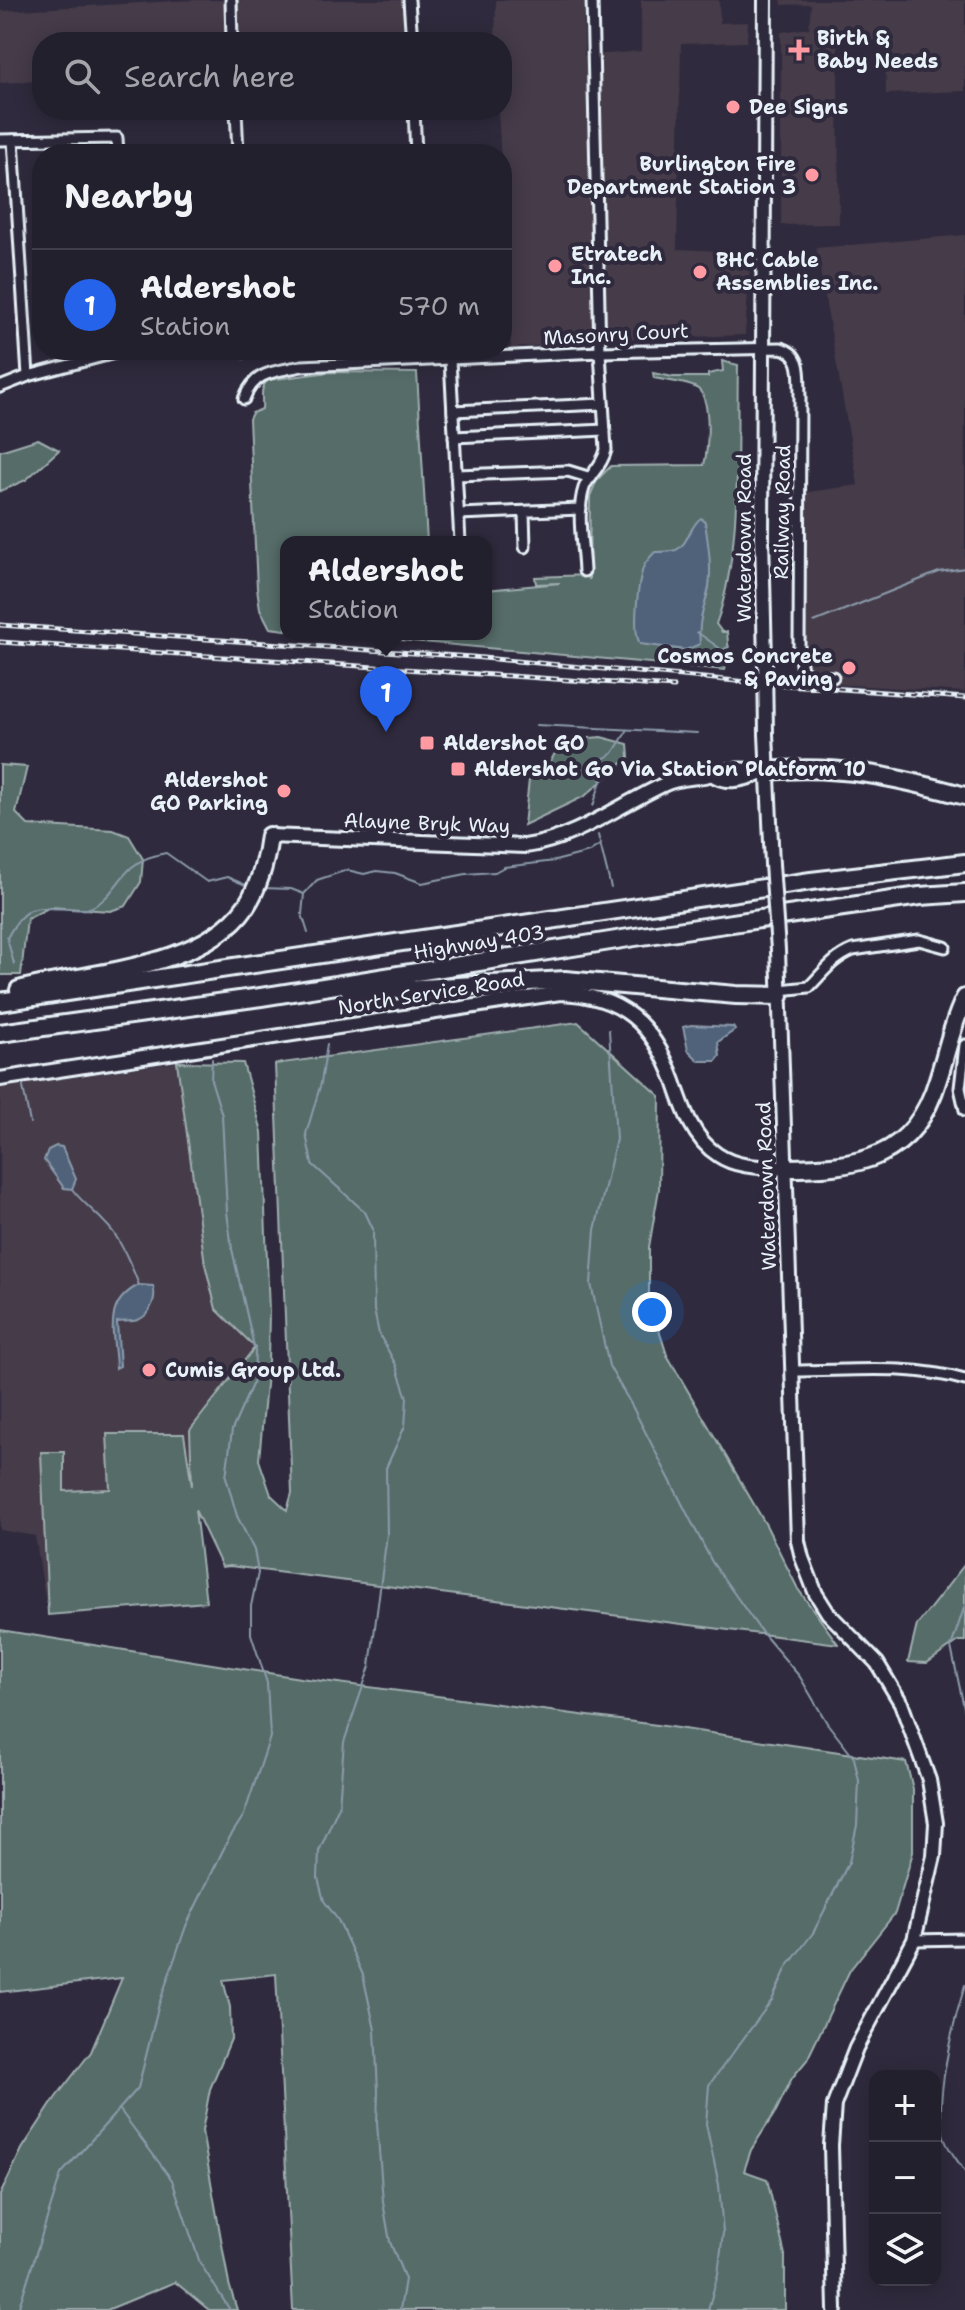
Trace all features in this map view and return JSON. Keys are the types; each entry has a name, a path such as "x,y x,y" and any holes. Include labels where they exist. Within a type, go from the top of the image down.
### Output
{"highway":[{"path":"766,771 821,768 870,772 965,796"},
{"path":"0,995 182,952 223,930 241,912 256,888 269,836"},
{"name":"Highway 403","path":"0,1002 811,881 965,863"},
{"name":"Highway 403","path":"0,1033 261,997 635,937 920,896 965,893"},
{"path":"261,997 565,980 736,995 780,993"},
{"path":"784,1168 843,1167 879,1156 902,1142 918,1124 931,1100 965,998"}],"main road":[{"name":"Waterdown Road","path":"765,0 762,536 766,771 780,993 798,1541 807,1575 828,1613 877,1663 901,1703 929,1780 936,1823 929,1883 919,1911 914,1940 856,2048 834,2105 831,2145 835,2310"},
{"name":"Alayne Bryk Way","path":"269,836 510,847 535,845 572,832 666,783 720,770 744,768 766,771"},
{"name":"North Service Road","path":"0,1079 560,993 581,994 609,1001 631,1014 646,1029 672,1077 690,1123 711,1150 738,1164 784,1168"}],"street":[{"path":"231,0 232,32"},
{"path":"409,0 411,32"},
{"path":"584,571 581,509 584,486 602,464 606,450 600,352 592,0"},
{"path":"236,120 238,144"},
{"path":"414,120 416,144"},
{"path":"0,140 117,138 117,144"},
{"path":"13,140 28,376"},
{"name":"Masonry Court","path":"512,357 765,348"},
{"name":"Railway Road","path":"765,348 789,350 799,363 799,653 802,670 813,676 833,677"},
{"path":"0,387 88,360"},
{"path":"450,360 460,536"},
{"name":"Masonry Court","path":"244,399 250,384 264,374 302,366 450,360"},
{"path":"453,411 603,404"},
{"path":"454,437 605,430"},
{"path":"456,475 568,471 591,478"},
{"path":"459,514 581,509"},
{"path":"524,512 525,547"},
{"path":"780,993 809,987 829,965 853,950 919,940 945,947"},
{"path":"965,1045 960,1088 965,1110"},
{"path":"793,1371 901,1368 965,1380"},
{"path":"914,1940 965,1939"}],"shaded area":[{"path":"192,0 402,0 404,32 32,32 32,81 0,83 0,11"},
{"path":"496,0 584,0 584,56 641,51 641,0 719,0 720,23 748,22 747,42 681,44 677,249 751,252 745,335 512,348 512,144 500,144 499,120 512,120 512,32 495,32"},
{"path":"781,0 965,0 965,91 886,94 885,40 838,42 839,224 781,225 781,32 809,28 811,4 782,5"},
{"path":"965,235 965,692 800,682 801,493 858,485 816,248"},
{"path":"177,1062 205,1264 255,1347 232,1378 193,1499 196,1602 47,1610 35,1536 0,1530 0,1088"}],"green space":[{"path":"722,361 738,365 734,531 725,595 716,624 722,632 727,632 729,654 725,670 401,640 492,640 492,589 560,583 536,584 535,577 588,575 589,580 590,496 597,480 611,466 704,465 708,426 702,395 698,389 683,383 654,378 653,373 673,377 708,377 708,374 723,371"},
{"path":"330,372 417,373 427,536 280,536 280,629 270,628 260,609 257,588 249,419 252,413 262,409 262,390 268,380"},
{"path":"38,439 59,450 26,480 0,491 0,451"},
{"path":"601,737 628,744 629,757 585,796 524,825 530,771 550,763 559,748 570,741"},
{"path":"0,765 27,767 16,813 28,825 113,830 129,836 143,859 141,882 126,906 110,911 50,907 27,919 21,975 0,975"},
{"path":"578,1022 660,1096 659,1189 649,1247 649,1299 667,1355 766,1525 798,1589 838,1644 222,1567 195,1510 206,1602 48,1615 41,1452 64,1452 64,1491 110,1489 107,1434 184,1434 192,1486 190,1430 255,1347 216,1309 205,1264 177,1062 243,1063 262,1132 269,1312 268,1363 259,1460 271,1495 287,1510 292,1493 275,1064"},
{"path":"965,1564 965,1641 959,1641 927,1663 908,1662 917,1625"},
{"path":"0,1630 300,1678 657,1725 906,1762 913,1789 913,1852 895,1913 850,1970 807,2060 792,2078 776,2111 751,2150 744,2171 767,2179 785,2255 785,2310 293,2310 276,1974 223,1980 230,2007 231,2039 210,2089 202,2131 229,2284 237,2310 209,2310 175,2282 107,2310 0,2310 0,2195 22,2149 56,2097 91,2052 122,1978 0,1992"}],"water":[{"path":"701,518 705,522 710,571 700,621 700,644 686,650 640,644 636,628 637,607 644,566 655,552 680,547"},
{"path":"683,1027 733,1027 735,1030 718,1042 720,1056 716,1061 699,1061 688,1050"},
{"path":"62,1147 76,1179 72,1189 64,1188 44,1160 48,1150"},
{"path":"139,1285 153,1286 153,1300 143,1318 117,1322 120,1366 116,1368 115,1311 119,1301"}],"waterway":[{"path":"814,622 939,572 965,568"},
{"path":"697,632 722,650"},
{"path":"718,659 722,650 729,646"},
{"path":"536,725 697,733"},
{"path":"593,806 601,781 603,759 613,753 627,731"},
{"path":"598,835 611,888"},
{"path":"308,933 302,914 304,894 317,880 347,870 364,874 376,871 395,873 422,883 495,872 504,867 555,861 589,852 601,844"},
{"path":"14,964 7,938 25,913 38,908 87,909 95,906 132,867 148,857 166,853 207,882 227,877 248,886"},
{"path":"262,888 291,889 304,894"},
{"path":"609,1030 616,1139 595,1230 591,1284 609,1366 712,1562 760,1630 800,1677 827,1723 854,1758 859,1781 857,1825 849,1862 813,1933 787,1967 772,2000 709,2085 706,2124 719,2185 723,2233 718,2274 708,2310"},
{"path":"327,1044 321,1083 306,1134 312,1164 365,1212 373,1229 374,1310 379,1334 396,1365 407,1398 405,1426 386,1468 387,1534 370,1666 344,1742 339,1806 319,1851 318,1878 324,1901 338,1920 363,1975 375,2030 383,2202 390,2242 405,2279 400,2310"},
{"path":"18,2310 61,2174 138,2088 159,2004 186,1926 228,1840 244,1815 270,1737 267,1683 251,1634 251,1606 258,1573 254,1550 237,1516 226,1477 232,1430 254,1380 255,1351 232,1249 222,1115 211,1080 212,1059"},
{"path":"23,1087 30,1123"},
{"path":"72,1189 113,1232 139,1285"},
{"path":"965,1605 951,1647 965,1712"},
{"path":"965,1985 950,2040 941,2106 945,2140 965,2172"},
{"path":"120,2110 172,2180 200,2263 230,2310"}],"railway":[{"path":"0,625 472,657 965,698"},
{"path":"0,642 674,687"}],"place":[{"name":"Birth & Baby Needs","path":"799,50"},
{"name":"Dee Signs","path":"733,107"},
{"name":"Burlington Fire Department Station 3","path":"812,175"},
{"name":"Etratech Inc.","path":"555,266"},
{"name":"BHC Cable Assemblies Inc.","path":"700,272"},
{"name":"Cosmos Concrete & Paving","path":"849,668"},
{"name":"Aldershot","path":"386,732"},
{"name":"Aldershot GO","path":"427,743"},
{"name":"Aldershot Go Via Station Platform 10","path":"458,769"},
{"name":"Aldershot GO Parking","path":"284,791"},
{"name":"Cumis Group Ltd.","path":"149,1370"}]}
